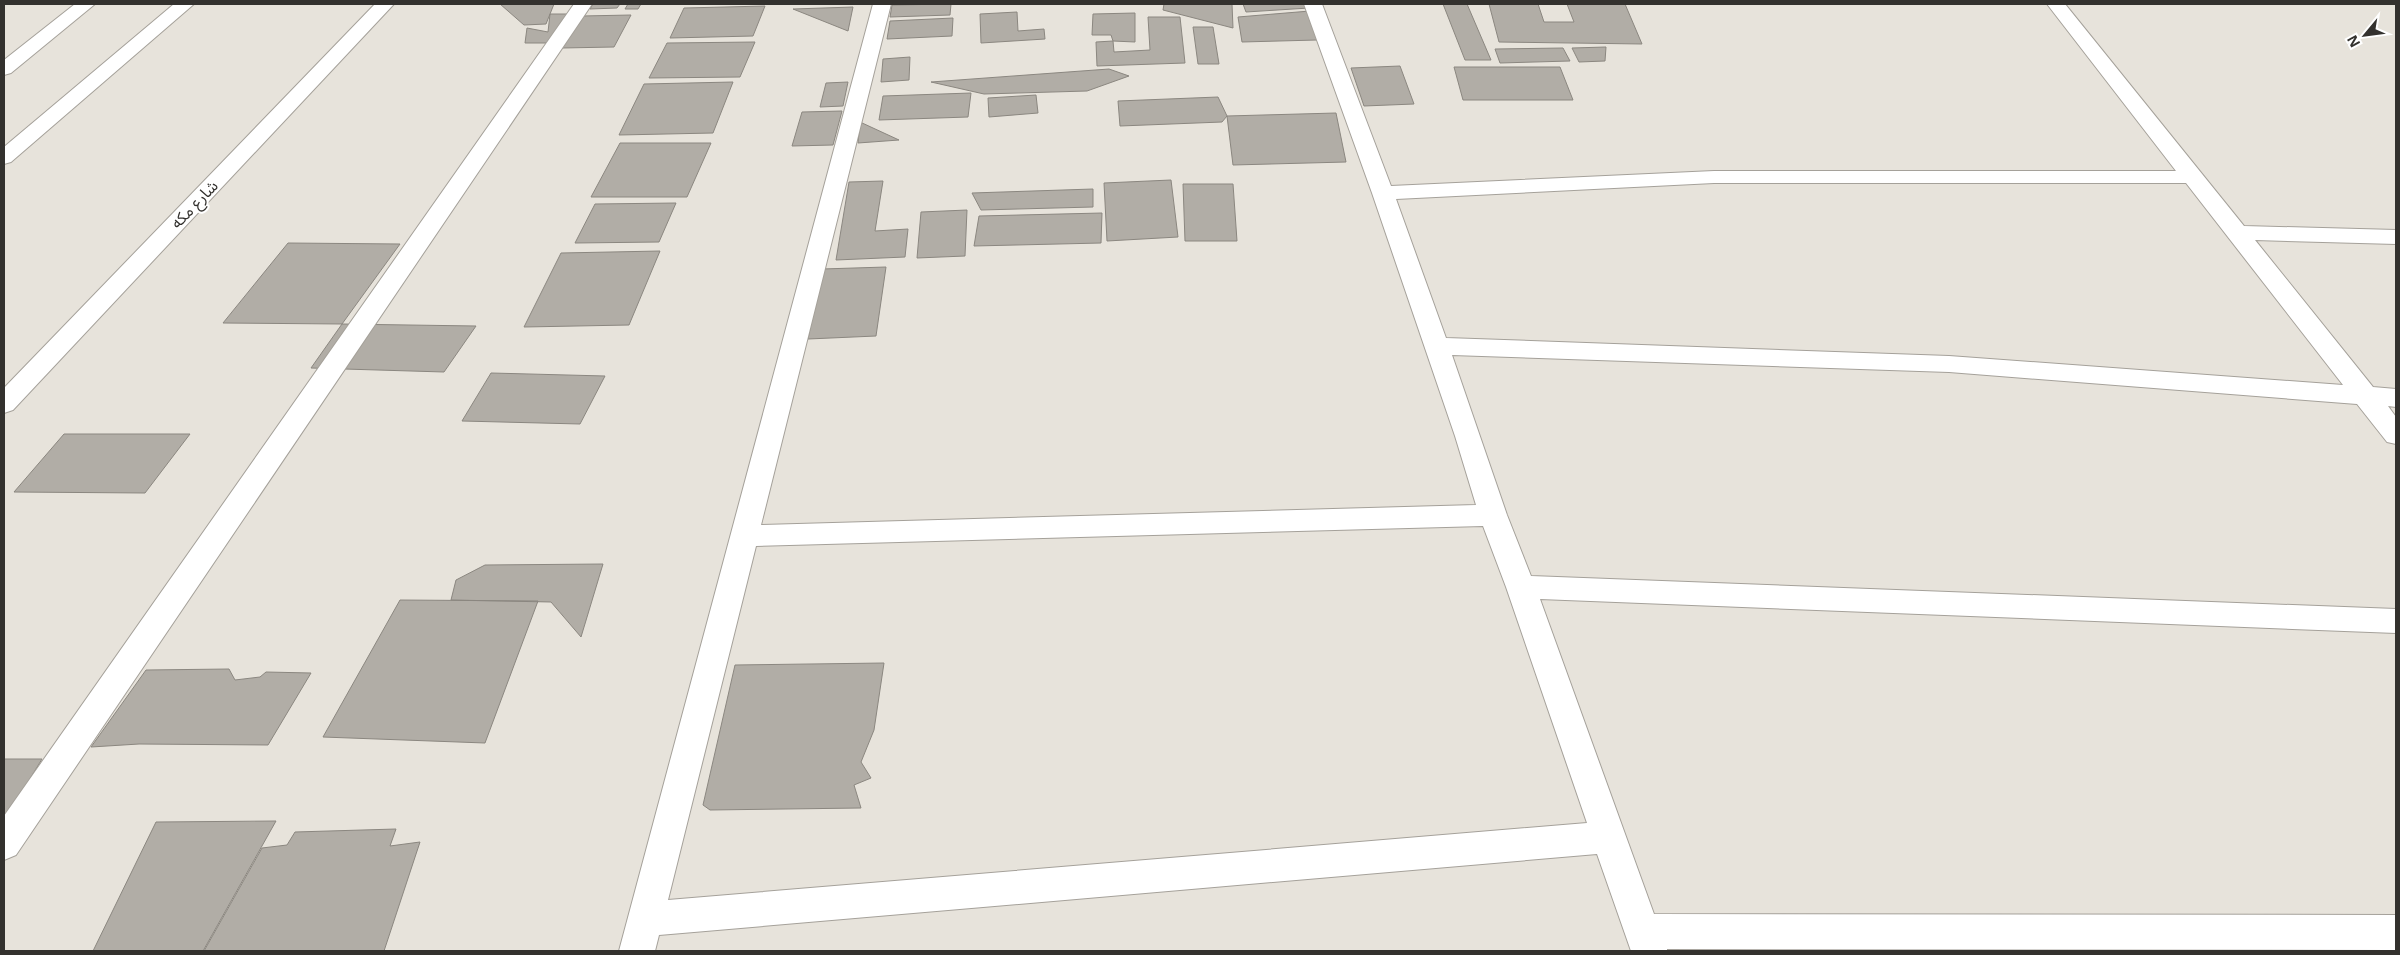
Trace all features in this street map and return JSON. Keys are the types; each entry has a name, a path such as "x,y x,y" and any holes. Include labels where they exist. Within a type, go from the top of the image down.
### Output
{"street":[{"path":"4,69 86,4"},
{"path":"4,158 185,4"},
{"name":"شارع مكه","path":"4,404 384,4"},
{"path":"4,844 583,4"},
{"path":"882,4 641,935 1609,837"},
{"path":"1313,4 1383,193 1493,515 1521,587 1646,941 2396,933"},
{"path":"2056,4 2368,397 2396,435"},
{"path":"1383,193 1558,183 1714,177 2193,177"},
{"path":"2238,233 2396,237"},
{"path":"1436,346 1949,364 2396,398"},
{"path":"745,536 1493,515"},
{"path":"1521,587 2396,620"}],"building":[{"path":"500,4 554,4 546,24 524,25"},
{"path":"593,4 620,4 617,8 590,9"},
{"path":"628,4 641,4 638,9 625,9"},
{"path":"951,4 950,15 890,17 892,5"},
{"path":"1164,4 1232,4 1233,28 1163,10"},
{"path":"1243,4 1308,4 1309,8 1246,12"},
{"path":"1443,4 1467,4 1491,60 1465,60"},
{"path":"1489,4 1538,4 1544,22 1574,22 1567,4 1625,4 1642,44 1499,42"},
{"path":"765,6 753,36 670,38 684,8"},
{"path":"853,7 848,31 793,9"},
{"path":"1310,11 1317,40 1242,42 1238,17"},
{"path":"1017,12 1018,31 1044,29 1045,39 981,43 980,14"},
{"path":"1135,13 1135,42 1113,41 1111,35 1092,35 1093,14"},
{"path":"550,14 569,14 548,43 525,43 527,28 548,32"},
{"path":"631,15 614,47 562,48 582,16"},
{"path":"1148,17 1180,17 1185,63 1097,66 1096,42 1113,41 1114,52 1150,50"},
{"path":"953,18 952,36 887,39 890,21"},
{"path":"1193,27 1213,27 1219,64 1198,64"},
{"path":"755,42 740,77 649,78 667,43"},
{"path":"1606,47 1605,61 1579,62 1572,48"},
{"path":"1563,48 1570,61 1500,63 1495,49"},
{"path":"910,57 909,80 881,82 883,59"},
{"path":"1400,66 1414,104 1364,106 1351,68"},
{"path":"1454,67 1560,67 1573,100 1463,100"},
{"path":"1109,69 1129,76 1087,91 984,94 931,82"},
{"path":"733,82 713,133 619,135 644,84"},
{"path":"848,82 843,106 820,107 826,83"},
{"path":"971,93 968,117 879,120 883,96"},
{"path":"1036,95 1038,113 989,117 988,98"},
{"path":"1218,97 1227,116 1222,122 1120,126 1118,101"},
{"path":"842,111 833,145 792,146 802,112"},
{"path":"1336,113 1346,162 1233,165 1227,116"},
{"path":"860,122 899,140 858,143"},
{"path":"620,143 711,143 687,197 591,197"},
{"path":"1171,180 1178,237 1107,241 1104,183"},
{"path":"883,181 875,231 908,229 905,257 836,260 849,182"},
{"path":"1183,184 1233,184 1237,241 1185,241"},
{"path":"1093,189 1093,207 981,210 972,193"},
{"path":"676,203 659,242 575,243 595,204"},
{"path":"967,210 965,256 917,258 921,212"},
{"path":"1102,213 1101,243 974,246 979,216"},
{"path":"288,243 400,244 342,324 223,323"},
{"path":"660,251 629,325 524,327 561,253"},
{"path":"886,267 876,336 808,339 822,269"},
{"path":"342,324 476,326 444,372 311,368"},
{"path":"491,373 605,376 580,424 462,421"},
{"path":"64,434 190,434 145,493 14,492"},
{"path":"603,564 581,637 551,602 451,600 456,580 485,565"},
{"path":"400,600 538,601 485,743 323,737"},
{"path":"884,663 874,730 861,762 871,778 854,785 861,808 710,810 703,805 735,665"},
{"path":"229,669 235,680 260,677 266,672 311,673 268,745 139,744 91,747 146,670"},
{"path":"4,759 42,759 22,792 38,793 4,840"},
{"path":"276,821 203,951 93,951 156,822"},
{"path":"396,829 390,846 420,842 384,951 204,951 262,848 287,845 295,832"}]}
